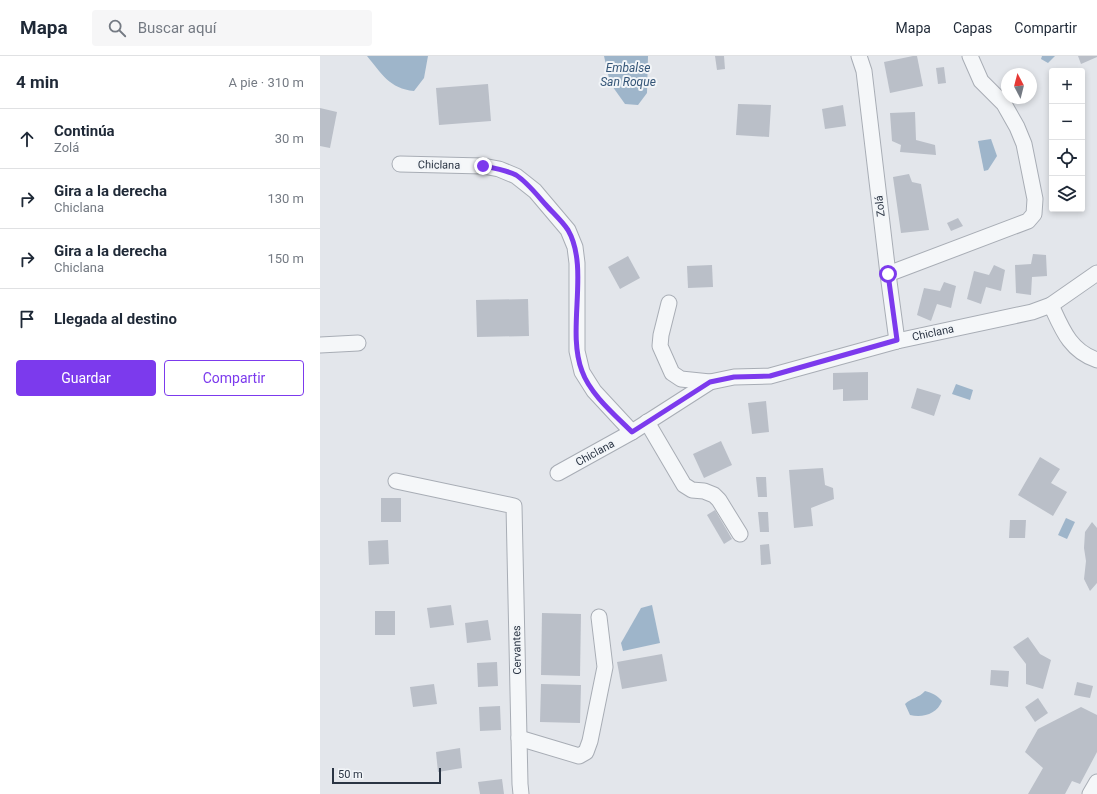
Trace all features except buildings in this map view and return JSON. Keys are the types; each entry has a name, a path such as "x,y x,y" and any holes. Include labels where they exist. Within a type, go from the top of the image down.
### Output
{"street":[{"name":"Zolá","path":"859,56 864,71 897,340"},
{"path":"888,274 1028,221 1034,214 1035,199 1024,144 1017,127 1004,104 981,81 973,66 970,56"},
{"name":"Chiclana","path":"400,164 483,166 499,169 516,176 535,191 568,230 574,246 577,263 577,351 582,372 594,392 632,432"},
{"name":"Chiclana","path":"558,473 632,432 710,382 734,377 770,376 897,340 1032,312 1051,305 1097,273"},
{"path":"669,303 660,335 660,346 672,373 681,379 710,382"},
{"path":"1051,305 1069,342 1089,358 1097,360"},
{"path":"320,345 358,343"},
{"path":"647,422 684,485 692,490 704,491 714,495 719,500 740,534"},
{"name":"Cervantes","path":"396,481 514,506 521,794"},
{"path":"519,738 579,756 586,752 590,741 605,667 599,617"},
{"path":"1090,794 1097,782"}],"water":[{"path":"367,56 428,56 424,78 414,91 398,87 392,84 382,74"},
{"name":"Embalse San Roque","path":"604,56 648,56 647,93 638,105 625,104 610,83"},
{"path":"1042,56 1055,56 1048,63 1041,59"},
{"path":"991,139 997,156 988,170 984,171 978,141"},
{"path":"956,384 973,390 970,400 952,394"},
{"path":"1066,518 1075,522 1067,539 1058,535"},
{"path":"652,605 660,643 623,651 621,643 641,608"},
{"path":"925,691 934,694 940,699 942,701 940,705 929,714 920,716 910,715 905,704"}],"route":[{"path":"483,166 499,169 516,176 535,191 568,230 574,246 577,263 577,351 582,372 594,392 632,432 710,382 734,377 770,376 897,340 888,274"}]}
